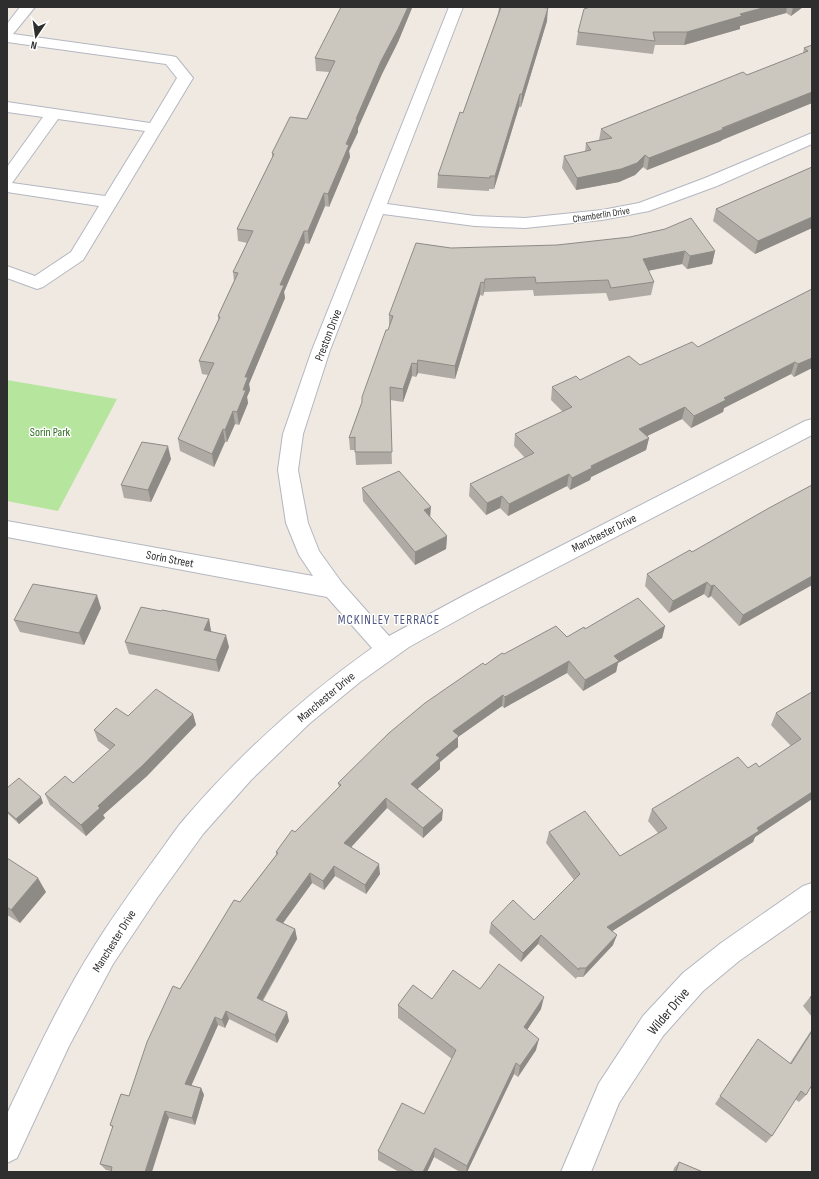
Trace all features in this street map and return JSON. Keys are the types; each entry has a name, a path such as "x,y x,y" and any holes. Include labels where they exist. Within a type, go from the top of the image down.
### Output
{"street":[{"path":"7,33 28,7"},
{"name":"Preston Drive","path":"387,650 334,589 310,555 297,523 288,470 293,434 321,350 456,7"},
{"path":"7,38 171,60 185,78 77,256 38,283 7,272"},
{"path":"7,107 155,128"},
{"path":"7,179 54,113"},
{"name":"Chamberlin Drive","path":"377,208 445,218 518,223 559,221 602,215 643,207 711,182 812,138"},
{"path":"7,187 109,202"},
{"name":"Manchester Drive","path":"7,1148 59,1036 104,955 148,889 194,826 242,772 302,716 352,675 401,640 473,601 812,426"},
{"name":"Sorin Street","path":"7,529 334,589"},
{"name":"Wilder Drive","path":"576,1172 609,1093 653,1026 693,982 730,952 812,895"}],"green space":[{"name":"Sorin Park","path":"7,380 117,399 58,511 7,501"}],"building":[{"path":"341,7 408,7 381,61 356,119 346,144 349,145 328,194 324,193 308,231 304,231 280,285 284,285 245,377 248,377 243,390 246,390 237,412 233,411 212,454 178,439 214,363 199,361 220,317 218,316 238,273 233,272 253,231 237,229 274,154 272,153 290,117 307,119 335,61 315,58"},
{"path":"501,7 548,8 495,176 490,176 490,178 438,175 460,112 463,113"},
{"path":"590,7 766,7 740,14 742,16 687,32 653,32 655,41 578,32 584,9"},
{"path":"812,45 812,92 722,128 724,129 649,158 645,155 637,163 621,169 577,178 564,156 591,150 586,143 612,138 601,129 743,72 747,75 808,51 804,48"},
{"path":"812,167 812,217 758,241 716,209"},
{"path":"691,218 715,251 690,256 685,251 643,259 654,282 611,288 608,280 536,283 535,277 485,279 484,283 481,282 455,366 418,360 417,364 412,363 403,389 390,387 392,452 355,452 355,437 349,438 386,330 388,330 393,316 389,315 416,243 451,248 557,245 630,237 665,229"},
{"path":"812,289 812,358 798,364 795,362 724,398 726,400 694,416 685,407 639,429 649,438 591,466 592,468 572,478 569,474 509,504 502,496 487,503 470,484 534,453 515,434 572,407 552,387 576,376 580,380 629,356 640,365 692,342 698,347"},
{"path":"142,442 168,446 148,490 121,485"},
{"path":"399,471 431,507 424,510 447,536 415,552 362,488"},
{"path":"812,485 812,576 743,615 714,585 711,586 707,582 673,601 647,574 690,550 692,552"},
{"path":"33,584 97,595 79,633 14,620"},
{"path":"638,598 665,626 614,656 619,661 585,680 569,661 505,697 503,695 453,731 459,736 436,755 440,758 411,784 443,810 423,828 386,798 344,843 379,864 365,885 334,866 323,881 310,873 276,920 295,929 257,998 287,1012 275,1035 226,1011 222,1020 215,1017 185,1084 201,1088 192,1118 165,1111 145,1172 111,1172 112,1167 100,1164 113,1126 110,1125 121,1094 129,1096 147,1042 173,986 180,989 234,900 240,902 278,853 276,852 292,830 295,832 341,785 338,783 389,733 425,703 483,663 485,665 502,653 504,654 556,626 567,637 584,627 585,629"},
{"path":"141,607 209,619 204,630 226,635 216,660 125,642"},
{"path":"156,689 193,714 143,765 98,806 100,808 81,825 45,794 65,776 73,783 115,745 94,730 116,708 128,716"},
{"path":"812,692 812,792 757,828 759,831 607,927 617,935 586,968 579,968 579,970 541,935 523,953 491,923 513,900 534,920 580,874 549,832 585,811 620,856 667,828 652,809 738,757 748,768 756,763 759,767 801,739 776,713"},
{"path":"19,778 41,797 16,819 7,811 7,788"},
{"path":"7,858 38,878 11,910 7,907"},
{"path":"499,964 544,997 524,1027 539,1039 520,1066 516,1063 467,1166 435,1148 423,1172 415,1172 378,1151 402,1103 424,1114 456,1050 398,1005 413,985 432,999 453,970 480,989"},
{"path":"812,1031 812,1085 806,1095 801,1091 772,1136 720,1096 758,1039 791,1064"},
{"path":"679,1162 703,1172 676,1172"}],"district":[{"name":"MCKINLEY TERRACE","path":"389,619"}]}
